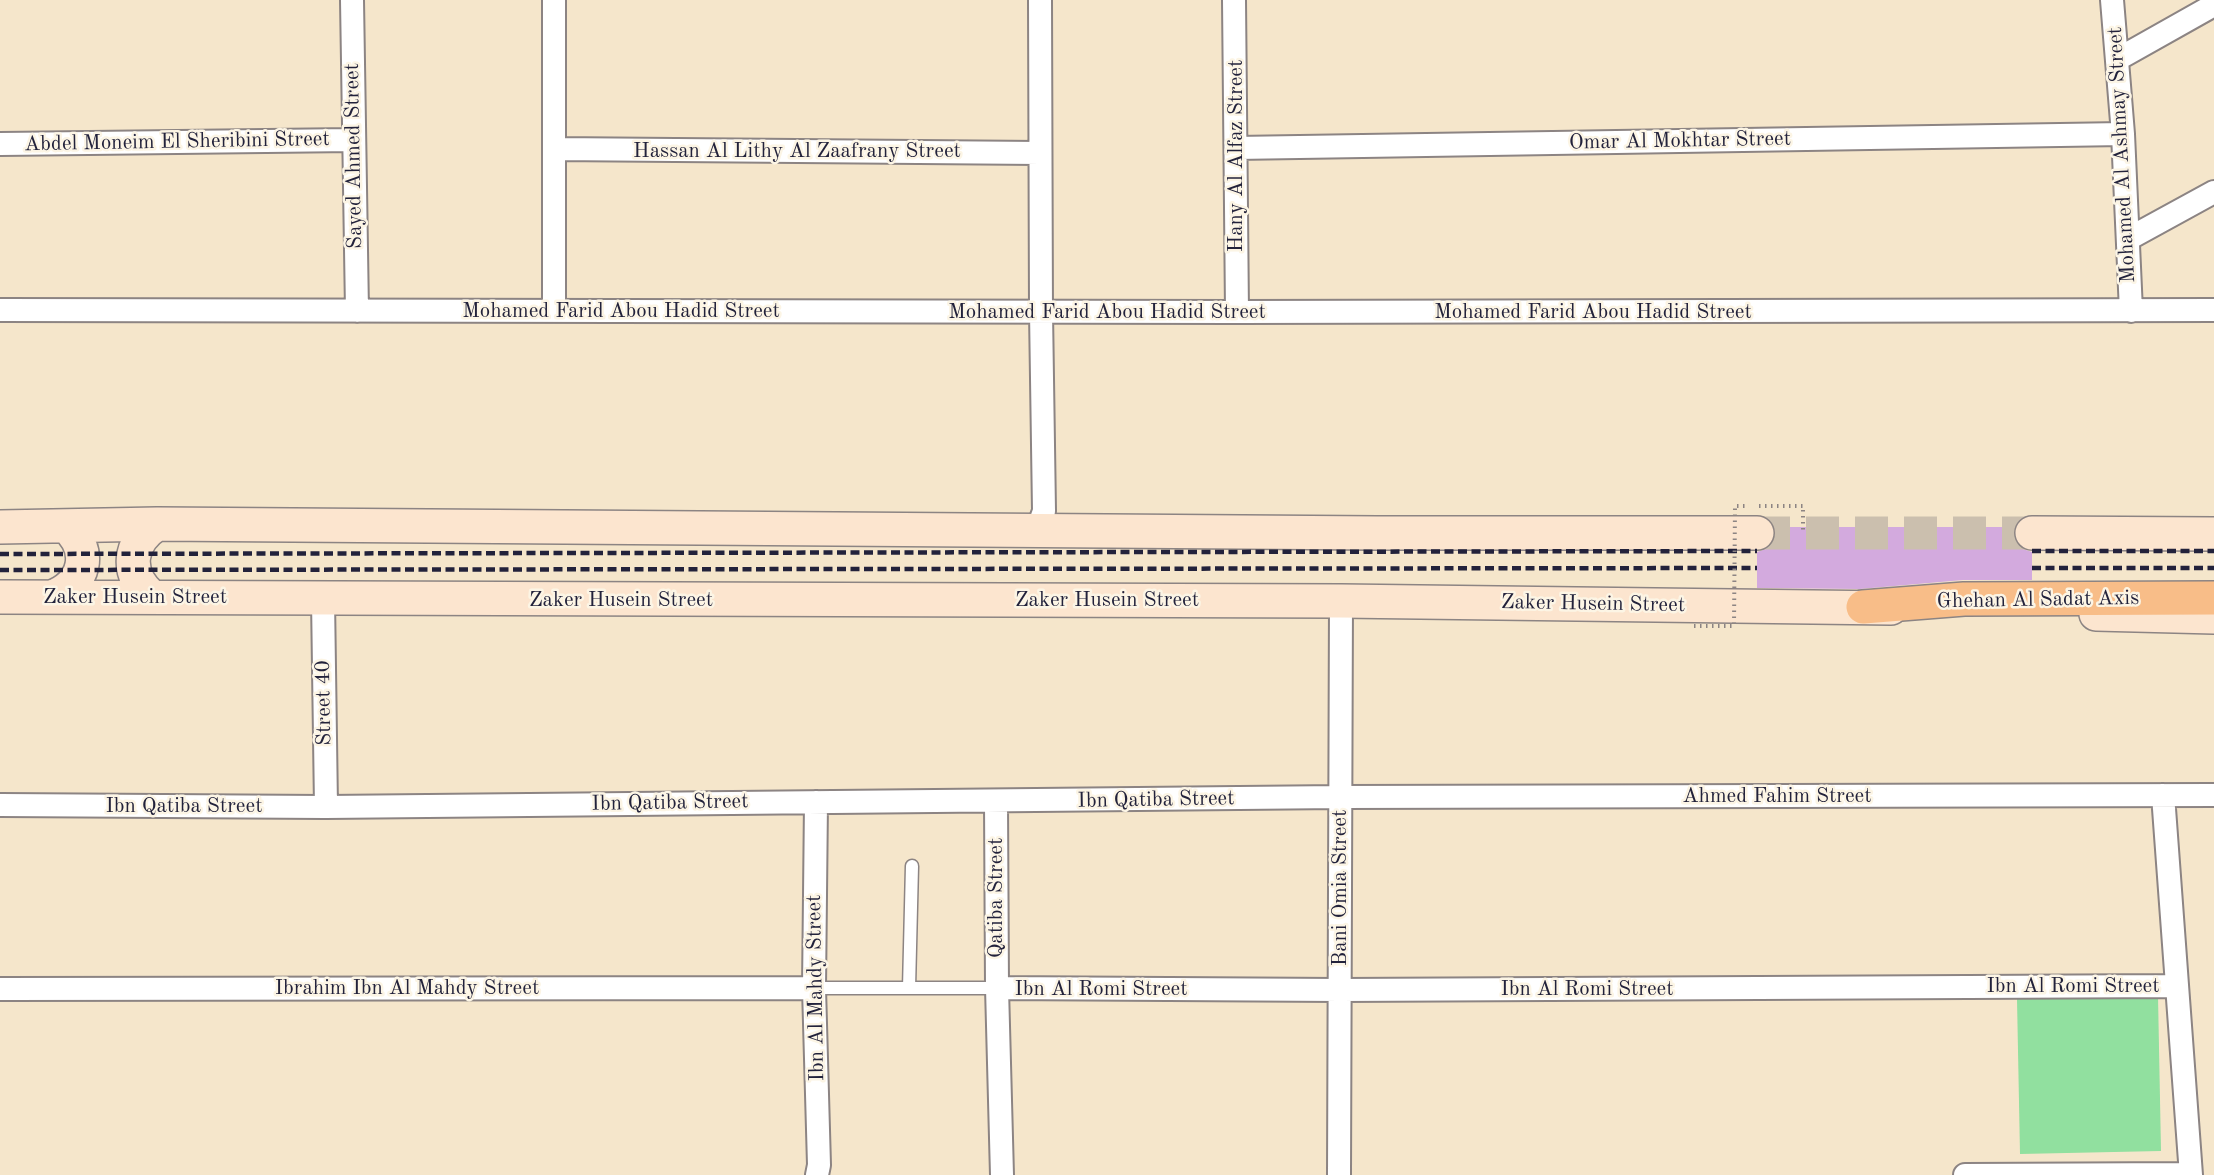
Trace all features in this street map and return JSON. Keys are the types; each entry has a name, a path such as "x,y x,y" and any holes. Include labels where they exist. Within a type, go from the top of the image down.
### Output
{"main road":[{"path":"152,597 138,582 134,573 134,554 141,537 157,524"},
{"path":"0,527 157,524 1032,531 1757,533"},
{"path":"52,597 69,589 82,566 78,539 66,526"},
{"path":"2032,533 2214,534"},
{"name":"Zaker Husein Street","path":"0,597 1341,601 1863,607 2214,617"},
{"name":"Ghehan Al Sadat Axis","path":"1863,607 1964,599 2214,598"}],"street":[{"name":"Sayed Ahmed Street","path":"352,0 357,311"},
{"path":"554,0 554,311"},
{"path":"1032,531 1040,522 1044,511 1040,0"},
{"name":"Hany Al Alfaz Street","path":"1234,0 1237,312"},
{"name":"Mohamed Al Ashmay Street","path":"2112,0 2123,134 2130,311"},
{"path":"2118,59 2214,5"},
{"name":"Omar Al Mokhtar Street","path":"1236,148 2123,134"},
{"name":"Abdel Moneim El Sheribini Street","path":"0,144 354,140"},
{"name":"Hassan Al Lithy Al Zaafrany Street","path":"554,149 1040,153"},
{"path":"2128,239 2214,192"},
{"name":"Mohamed Farid Abou Hadid Street","path":"0,310 1041,312 2214,310"},
{"name":"Street 40","path":"323,599 326,807"},
{"name":"Bani Omia Street","path":"1339,1175 1341,601"},
{"path":"1965,1175 2191,1174 2163,795"},
{"name":"Ahmed Fahim Street","path":"1340,797 2214,795"},
{"name":"Ibn Qatiba Street","path":"0,805 326,807 1340,797"},
{"name":"Ibn Al Mahdy Street","path":"816,802 814,988 821,1172"},
{"name":"Qatiba Street","path":"996,802 996,988 1002,1175"},
{"name":"Ibn Al Romi Street","path":"996,988 1340,990 2177,986"},
{"name":"Ibrahim Ibn Al Mahdy Street","path":"0,989 814,988"}],"lane":[{"path":"909,988 912,866"},
{"path":"814,988 996,988"}],"path":[{"path":"1694,626 1734,626 1735,506 1803,506 1803,532"}],"green space":[{"path":"2158,996 2161,1151 2020,1154 2017,999"}],"building":[{"path":"1774,527 2015,527 2013,533 2016,543 2032,552 2032,580 1963,580 1860,589 1757,588 1757,552 1773,543 1776,534"}],"tunnel":[{"path":"1757,533 2032,533"}],"railway":[{"path":"0,554 1757,551"},
{"path":"2032,551 2214,551"},
{"path":"0,570 1757,568"},
{"path":"2032,568 2214,568"}]}
